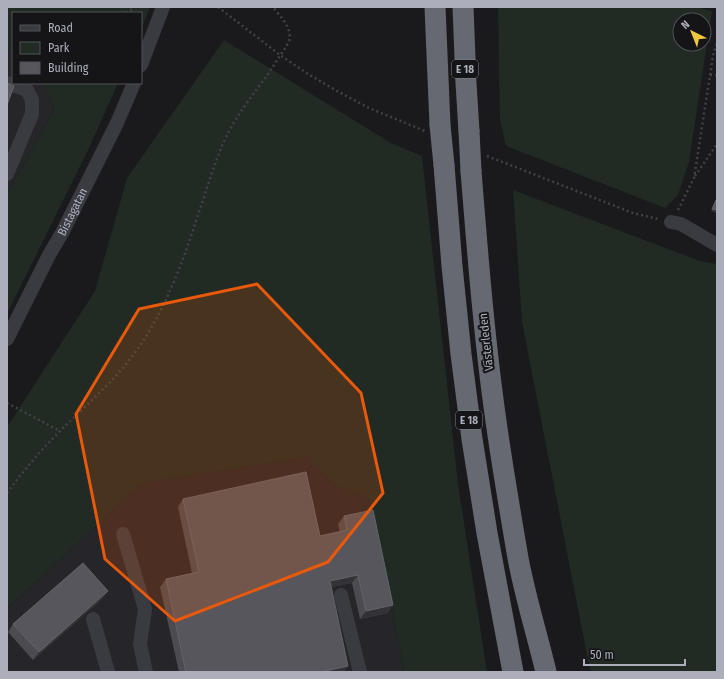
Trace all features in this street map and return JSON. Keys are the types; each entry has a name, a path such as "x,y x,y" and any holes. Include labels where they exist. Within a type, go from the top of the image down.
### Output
{"highway":[{"name":"E 18","path":"435,7 440,125 461,354 472,439 487,533 513,672"},
{"name":"Västerleden","path":"463,7 469,131 478,258 488,360 498,436 519,559 526,594 546,672"}],"street":[{"path":"142,62 163,7"},
{"path":"7,83 26,90 32,100 32,114 7,174"},
{"name":"Bistagatan","path":"7,339 111,137 134,84"},
{"path":"671,222 682,224 717,245"},
{"path":"123,534 145,609 140,644 146,672"},
{"path":"341,595 360,672"},
{"path":"94,619 108,672"}],"path":[{"path":"7,493 36,456 124,367 151,328 165,302 188,247 215,163 228,135 242,111 289,41 290,34 288,27 273,7"},
{"path":"694,178 713,56 717,42"},
{"path":"710,75 717,75"},
{"path":"671,222 694,178 717,144"},
{"path":"7,404 60,431"}],"highlighted area":[{"path":"257,284 361,393 383,493 328,562 175,621 105,559 76,414 139,309"}],"shaded area":[{"path":"7,50 12,52 12,84 44,84 54,109 7,192"},
{"path":"309,457 332,484 370,500 404,672 7,672 7,609 143,483"}],"green space":[{"path":"7,7 150,7 142,27 142,12 12,12 12,52 7,50"},
{"path":"498,7 696,7 712,11 672,12 672,52 706,52 689,162 678,195 665,208 506,146 500,120"},
{"path":"224,40 391,143 422,156 458,484 487,672 404,672 370,500 332,484 309,457 143,483 7,609 7,427 95,291 127,178"},
{"path":"44,84 118,84 89,148 7,314 7,192 54,109"},
{"path":"513,190 700,261 717,264 717,672 591,672 522,322"}],"building":[{"path":"7,83 14,86 7,105"},
{"path":"716,200 717,201 717,210 712,209"},
{"path":"306,472 320,536 347,530 344,516 373,510 393,605 366,611 358,575 330,581 348,666 321,672 186,672 166,579 199,572 183,499"},
{"path":"83,563 108,591 39,652 13,624"}]}
